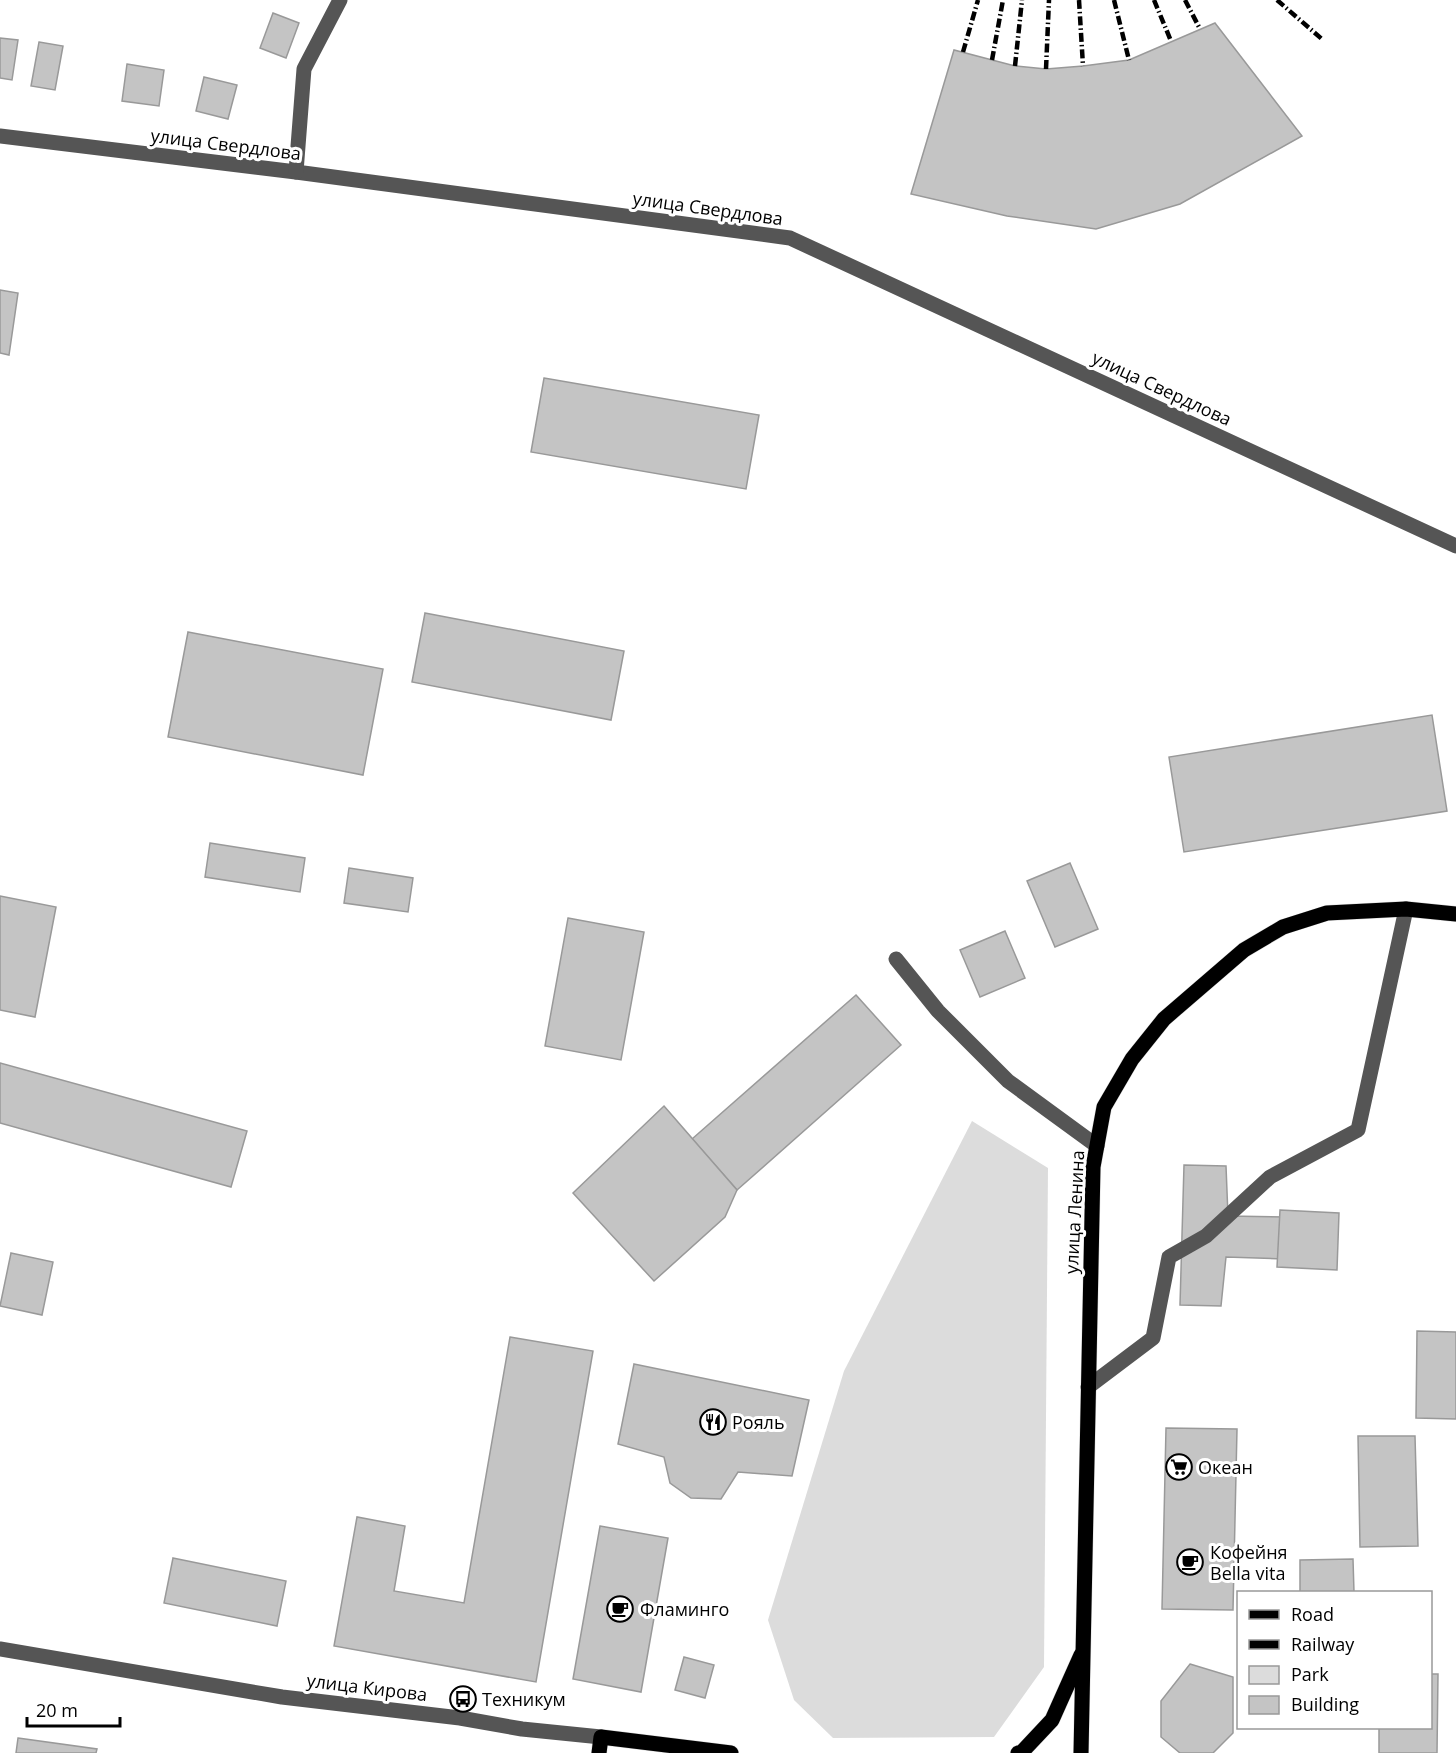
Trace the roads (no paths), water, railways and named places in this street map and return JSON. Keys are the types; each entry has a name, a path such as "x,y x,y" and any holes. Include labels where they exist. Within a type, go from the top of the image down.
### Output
{"main road":[{"name":"улица Ленина","path":"1082,1753 1093,1167 1104,1107 1132,1059 1164,1018 1244,950 1283,927 1327,913 1406,909 1456,914"},
{"path":"1018,1753 1022,1752 1052,1720 1083,1649"},
{"path":"599,1753 601,1737"},
{"name":"улица Кирова","path":"601,1737 731,1753"}],"street":[{"path":"296,172 304,69 340,0"},
{"name":"улица Свердлова","path":"0,136 296,172 790,238 1456,546"},
{"path":"1088,1387 1153,1338 1169,1257 1206,1236 1270,1177 1358,1130 1406,909"},
{"path":"896,959 938,1011 1008,1081 1097,1146"},
{"name":"улица Кирова","path":"0,1649 282,1697 460,1718 522,1729 601,1737"}],"railway":[{"path":"963,52 978,0"},
{"path":"992,60 1003,0"},
{"path":"1015,66 1022,0"},
{"path":"1046,69 1049,0"},
{"path":"1079,0 1083,66"},
{"path":"1114,0 1129,60"},
{"path":"1154,0 1171,41"},
{"path":"1185,0 1200,29"},
{"path":"1277,0 1323,40"}],"place":[{"name":"Рояль","path":"713,1422"},
{"name":"Океан","path":"1179,1467"},
{"name":"Кофейня Bella vita","path":"1190,1562"},
{"name":"Фламинго","path":"620,1609"},
{"name":"Техникум","path":"463,1699"}]}
